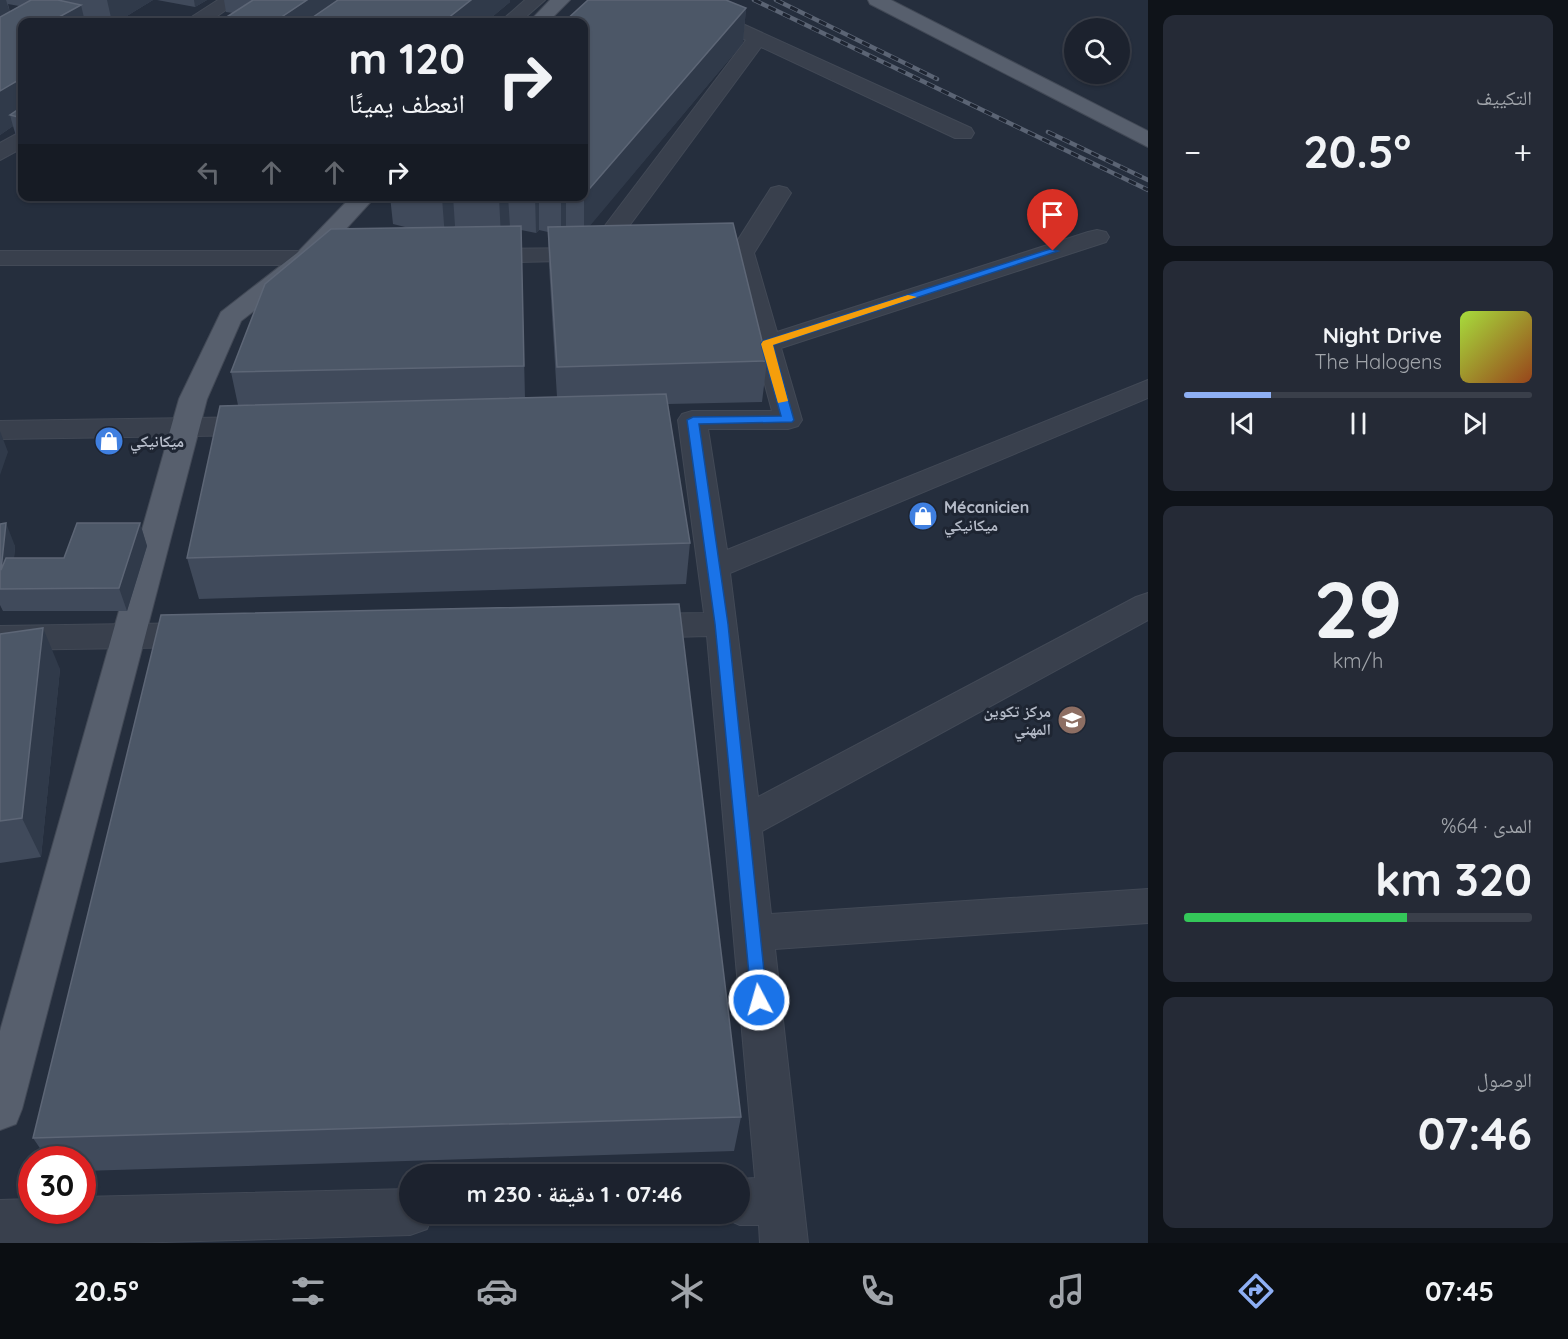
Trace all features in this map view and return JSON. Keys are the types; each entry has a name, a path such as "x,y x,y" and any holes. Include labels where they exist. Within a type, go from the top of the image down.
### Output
{"main road":[{"path":"542,18 561,0"},
{"path":"877,0 1148,140"},
{"path":"0,1109 193,399 230,317 306,258 360,201"}],"street":[{"path":"203,18 231,0"},
{"path":"514,18 536,0"},
{"path":"675,0 963,133"},
{"path":"595,255 758,38"},
{"path":"0,153 18,141"},
{"path":"768,1216 752,933 722,624 713,568 681,420 788,420 742,253 779,193"},
{"path":"767,344 1097,237"},
{"path":"663,254 742,253"},
{"path":"444,256 629,254"},
{"path":"0,258 363,258"},
{"path":"713,568 1148,388"},
{"path":"0,430 280,426"},
{"path":"741,824 1148,605"},
{"path":"603,627 722,624"},
{"path":"0,638 223,634"},
{"path":"752,933 1148,906"},
{"path":"0,1223 399,1212"}],"building":[{"path":"31,0 58,0 81,5 57,18 18,18 18,80 0,91 0,17"},
{"path":"253,0 307,0 280,18 225,18"},
{"path":"338,0 471,0 448,18 312,18"},
{"path":"588,0 726,0 746,8 588,190 588,18 568,18"},
{"path":"18,110 18,117 10,115"},
{"path":"733,223 767,361 557,367 548,227"},
{"path":"521,226 524,366 231,372 265,284 331,229"},
{"path":"666,394 690,543 187,558 220,406"},
{"path":"6,523 1,570 6,558 64,558 77,523 140,523 119,588 0,589 0,524"},
{"path":"679,604 741,1117 33,1138 161,615"},
{"path":"43,628 22,818 0,821 0,634"}],"railway":[{"path":"754,0 1148,190"},
{"path":"776,0 937,79"},
{"path":"1048,132 1148,180"}],"slow traffic":[{"path":"783,401 767,344 912,297"}],"place":[{"name":"ميكانيكي","path":"109,441"},
{"name":"Mécanicien ميكانيكي","path":"923,516"},
{"name":"مركز تكوين المهني","path":"1072,720"}],"route":[{"path":"759,1000 722,624 693,420 788,420 767,344 1053,251"}]}
